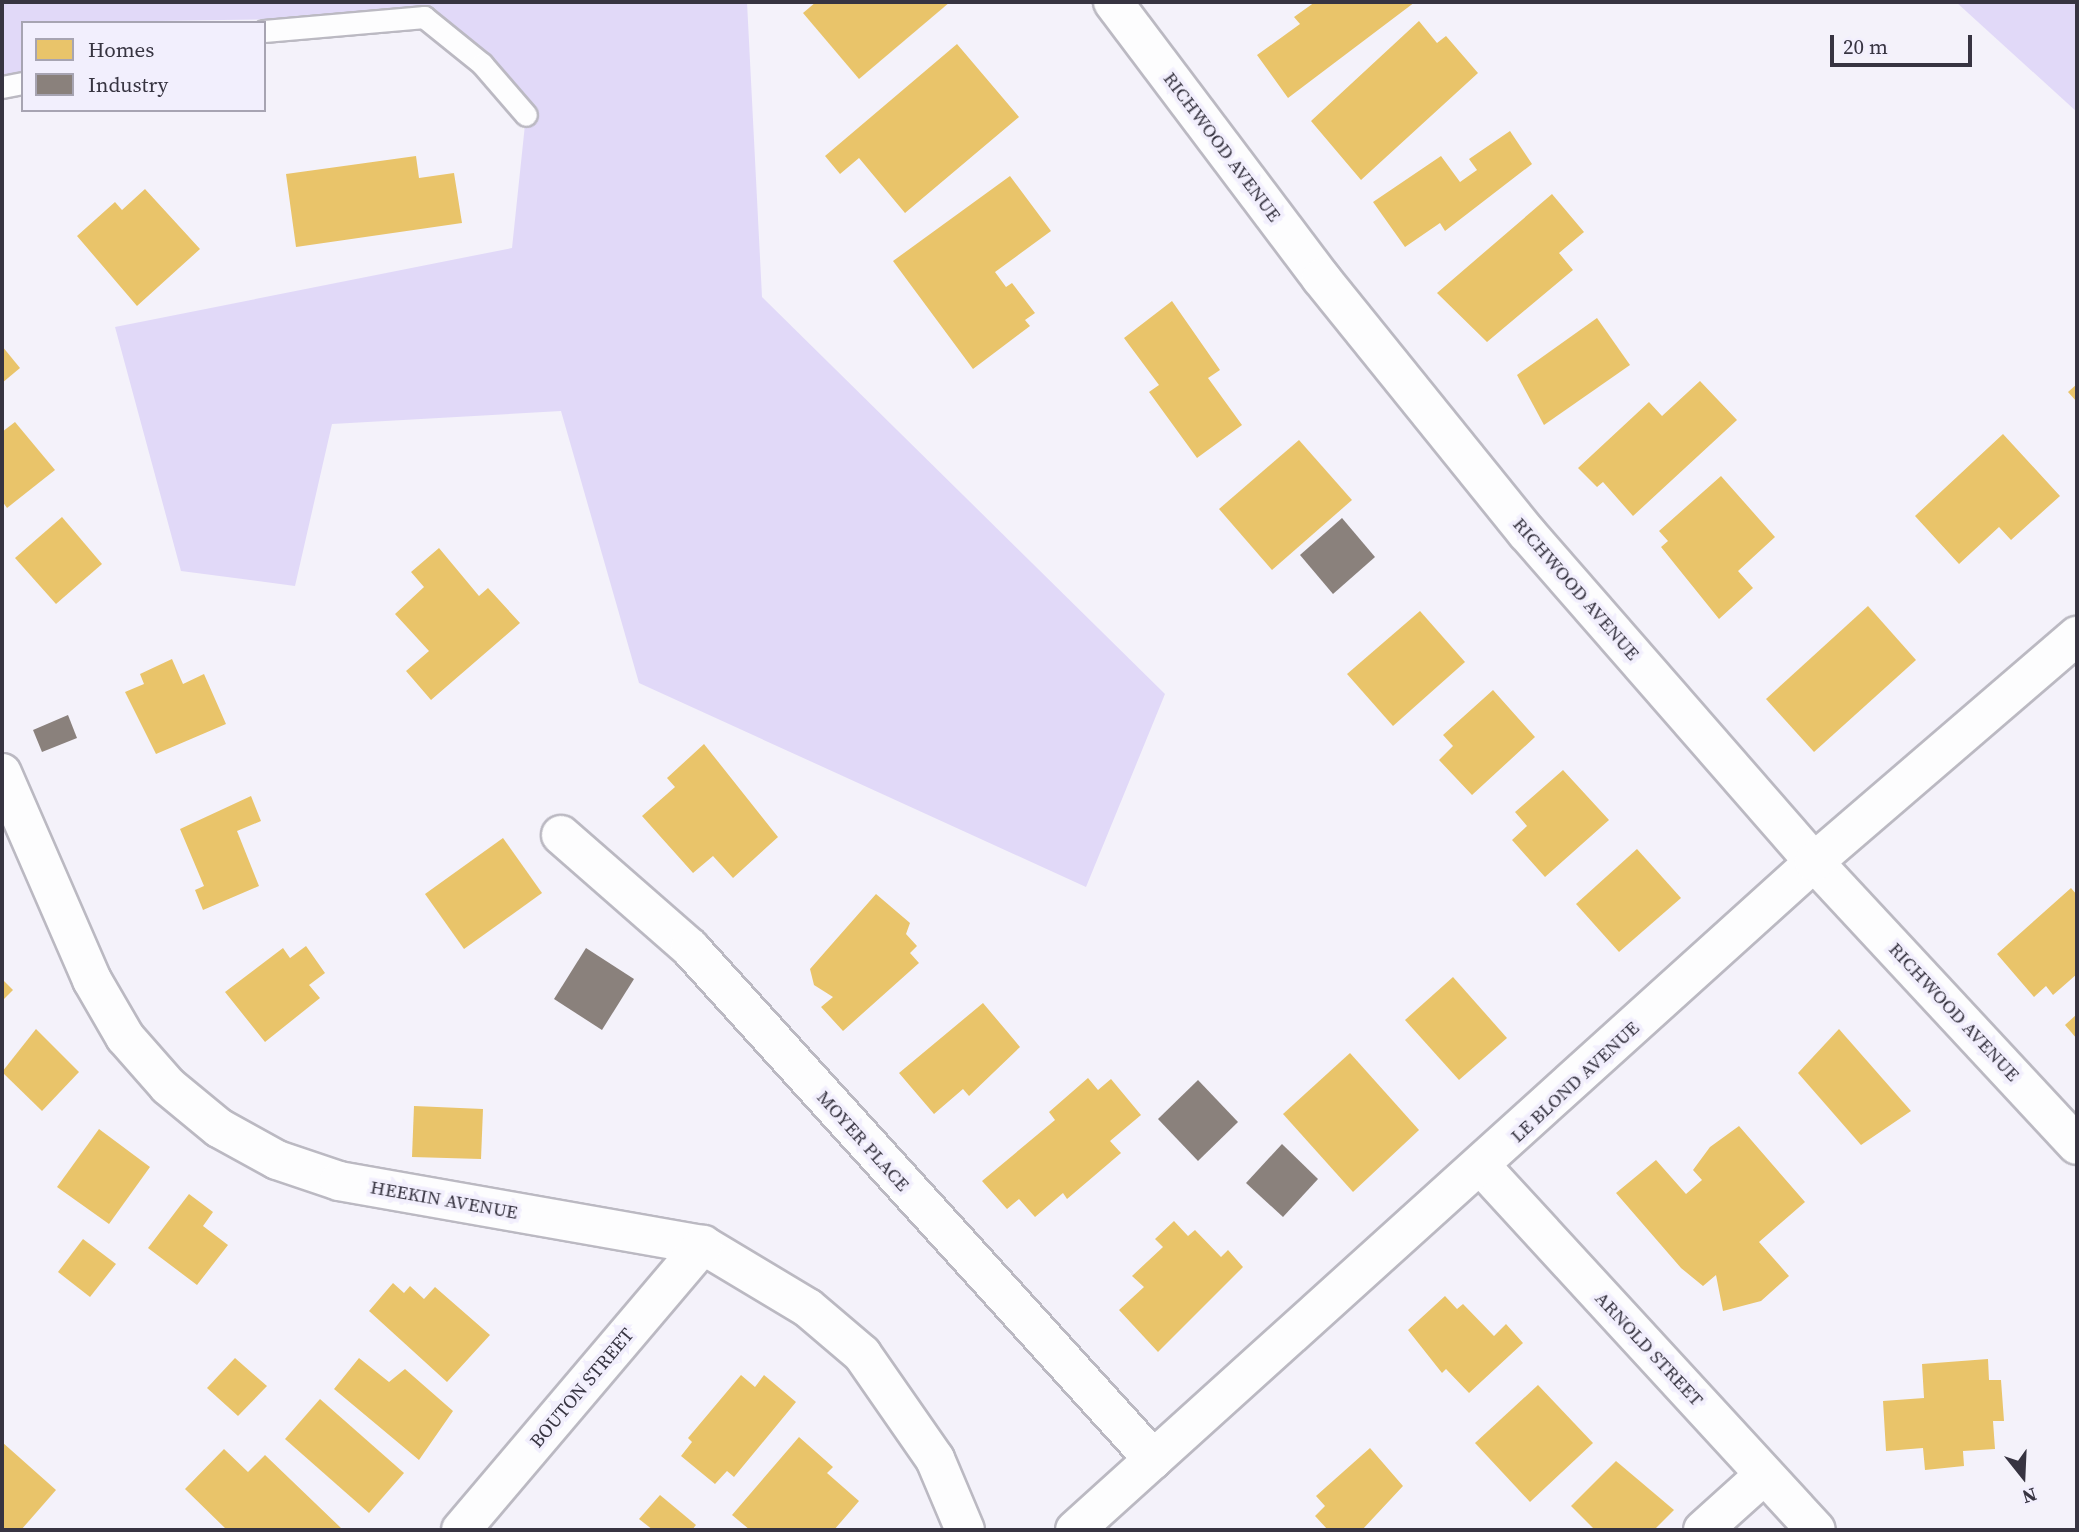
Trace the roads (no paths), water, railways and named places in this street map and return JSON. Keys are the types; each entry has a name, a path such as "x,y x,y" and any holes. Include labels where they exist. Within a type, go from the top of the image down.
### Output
{"street":[{"name":"RICHWOOD AVENUE","path":"1113,2 1321,278 1518,523 1814,863 2077,1145"},
{"name":"LE BLOND AVENUE","path":"1075,1530 1482,1167 1814,863 2077,636"},
{"name":"HEEKIN AVENUE","path":"2,773 92,980 125,1037 168,1086 219,1128 277,1160 339,1181 703,1245 808,1308 862,1354 935,1459 965,1530"},
{"name":"MOYER PLACE","path":"561,835 690,948 1153,1459"},
{"name":"ARNOLD STREET","path":"1482,1167 1816,1530"},
{"name":"BOUTON STREET","path":"461,1530 703,1245"},
{"path":"1703,1530 1764,1475"}],"lane":[{"path":"266,31 424,18 482,64 526,115"},
{"path":"2,87 21,83"}]}
